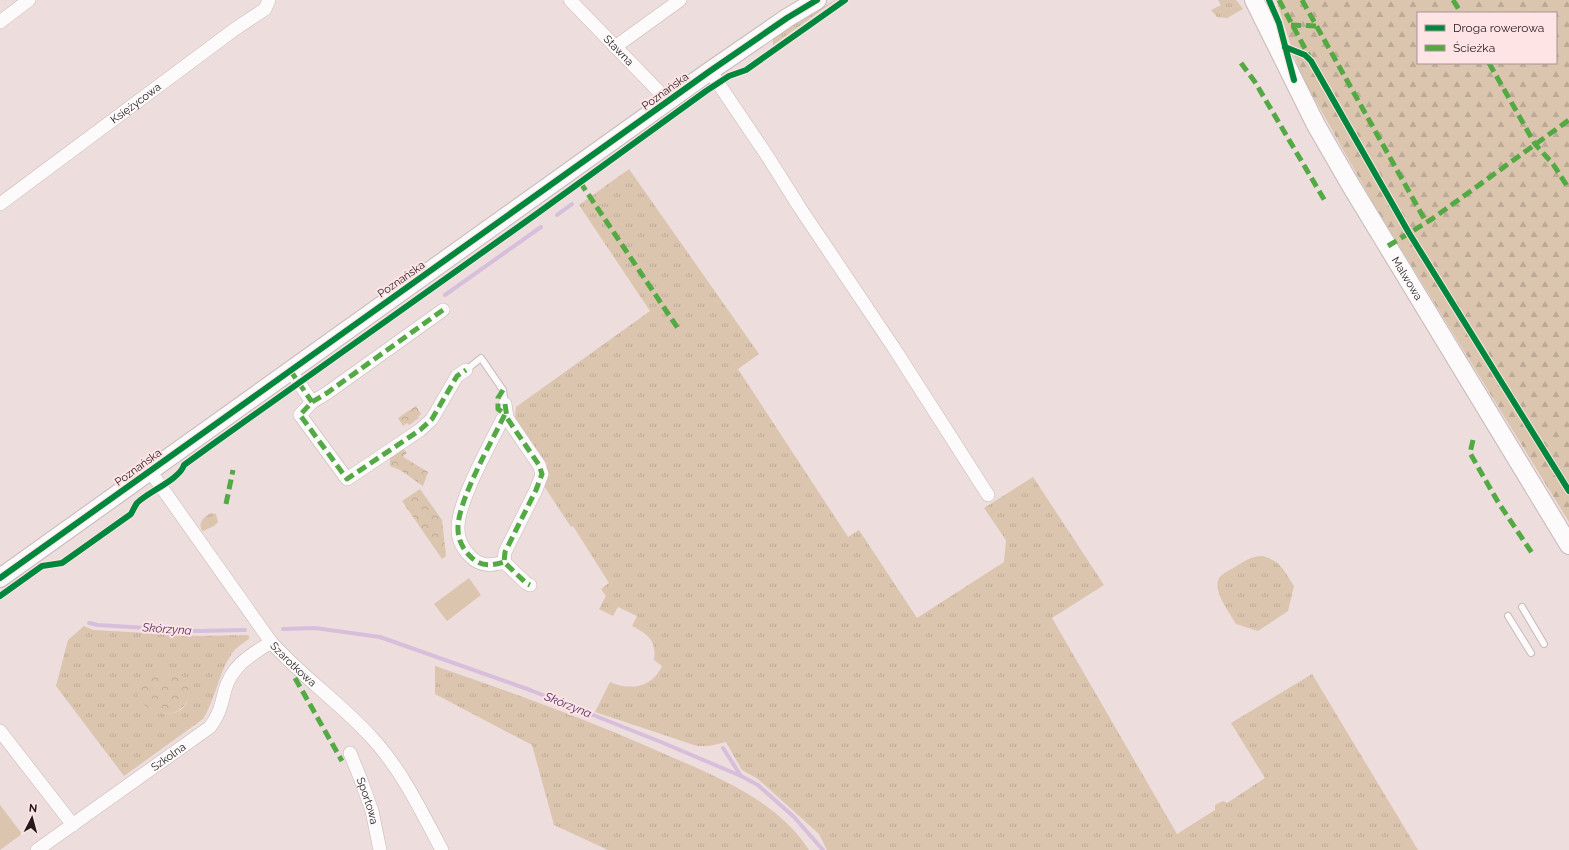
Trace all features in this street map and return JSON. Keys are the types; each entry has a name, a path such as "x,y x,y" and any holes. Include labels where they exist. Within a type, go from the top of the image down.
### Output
{"street":[{"path":"0,22 29,0"},
{"name":"Księżycowa","path":"0,204 235,29 265,9 269,0"},
{"name":"Stawna","path":"570,0 668,101"},
{"path":"615,47 680,0"},
{"name":"Poznańska","path":"0,578 710,71 787,18 817,0"},
{"name":"Malwowa","path":"1254,2 1316,125 1350,184 1569,545"},
{"path":"710,71 890,342 988,495"},
{"path":"443,310 328,393 312,402 300,415 347,479 420,430 432,419 457,376 466,370"},
{"path":"290,370 312,402"},
{"path":"504,562 488,566 480,564 472,558 464,550 460,541 458,520 468,490 505,409"},
{"path":"504,562 505,552 536,490 542,474 539,465 505,409"},
{"name":"Szarotkowa","path":"150,471 271,642 290,662 353,719 384,751 409,788 442,850"},
{"path":"504,562 530,585"},
{"name":"Szkolna","path":"37,850 210,727 220,711 225,689 230,676 245,658 271,642"},
{"path":"0,731 73,825"},
{"name":"Sportowa","path":"350,753 372,811 380,850"}],"lane":[{"path":"466,370 481,358 503,390 505,409"},
{"path":"1522,608 1544,644"},
{"path":"1508,616 1531,653"}],"green space":[{"path":"836,0 773,45 773,38"},
{"path":"1218,0 1236,0 1243,9 1227,18 1217,17 1211,10 1221,5"},
{"path":"1276,0 1569,0 1569,522 1373,203 1300,73"},
{"path":"629,169 759,354 738,369 848,537 859,530 917,618 1004,562 1006,540 984,508 1033,477 1104,585 1052,618 1177,834 1215,810 1215,805 1223,801 1227,803 1265,778 1231,723 1312,674 1418,850 827,850 819,834 758,779 742,770 726,742 709,746 697,746 595,712 610,682 625,686 640,686 652,679 662,666 654,660 655,653 653,643 647,635 632,626 637,616 618,607 613,616 599,609 606,596 601,589 609,583 573,526 571,527 544,486 547,464 515,418 516,407 650,311 579,205"},
{"path":"416,406 421,414 418,417 419,418 409,425 407,423 403,426 398,418"},
{"path":"403,448 407,453 403,456 405,458 428,472 423,486 400,470 390,466 390,458"},
{"path":"420,489 442,520 446,556 442,559 402,501"},
{"path":"211,513 216,514 218,522 214,526 203,531 201,529 201,521"},
{"path":"1261,556 1273,560 1281,566 1294,586 1288,611 1258,631 1236,624 1226,608 1220,595 1217,583 1222,575 1247,560"},
{"path":"469,578 481,595 447,621 434,604"},
{"path":"84,626 93,630 199,636 249,636 249,639 232,653 227,661 211,703 203,719 124,776 56,686 68,640","holes":["142,682 189,687 188,699 184,707 171,714 164,714 138,689"]},
{"path":"435,666 571,715 716,777 738,788 777,815 794,831 809,850 608,850 554,825 532,745 435,694"},
{"path":"165,672 177,673 185,679 189,687 189,696 185,705 178,711 167,714 154,711 144,705 138,697 137,692 140,683 145,679"},
{"path":"0,805 22,834 0,850"}],"waterway":[{"path":"557,215 572,204"},
{"path":"445,295 541,227"},
{"name":"Skórzyna","path":"89,623 98,625 197,631 245,630"},
{"name":"Skórzyna","path":"283,629 315,628 380,637 530,690 661,742 741,776 758,785 794,817 823,850"},
{"path":"723,748 741,776"}],"marked path":[{"path":"1279,0 1309,56"},
{"path":"1302,0 1426,222"},
{"path":"1453,0 1460,12"},
{"path":"1291,25 1316,26"},
{"path":"1241,63 1255,82 1325,201"},
{"path":"1490,64 1535,144 1553,164 1569,189"},
{"path":"1388,246 1432,219 1569,120"},
{"path":"580,182 679,330"},
{"path":"443,310 327,393 312,402 300,415 347,479 420,430 432,419 457,376 466,370"},
{"path":"290,370 312,402"},
{"path":"503,390 498,398 498,409 505,414 469,488 459,517 458,529 461,544 474,560 486,565 504,562"},
{"path":"505,404 507,418 539,465 542,474 536,490 505,552 504,562 530,585"},
{"path":"1473,440 1470,453 1498,502 1532,553"},
{"path":"226,504 233,470"},
{"path":"295,678 342,761"}],"cycle path":[{"path":"0,578 710,71 787,18 817,0"},
{"path":"0,596 42,566 62,563 131,514 137,503 177,475 184,465 213,444 535,215 706,91 729,76 746,70 845,0"},
{"path":"1269,0 1279,23 1294,80"},
{"path":"1285,47 1305,55 1311,61 1409,233 1569,491"}]}
